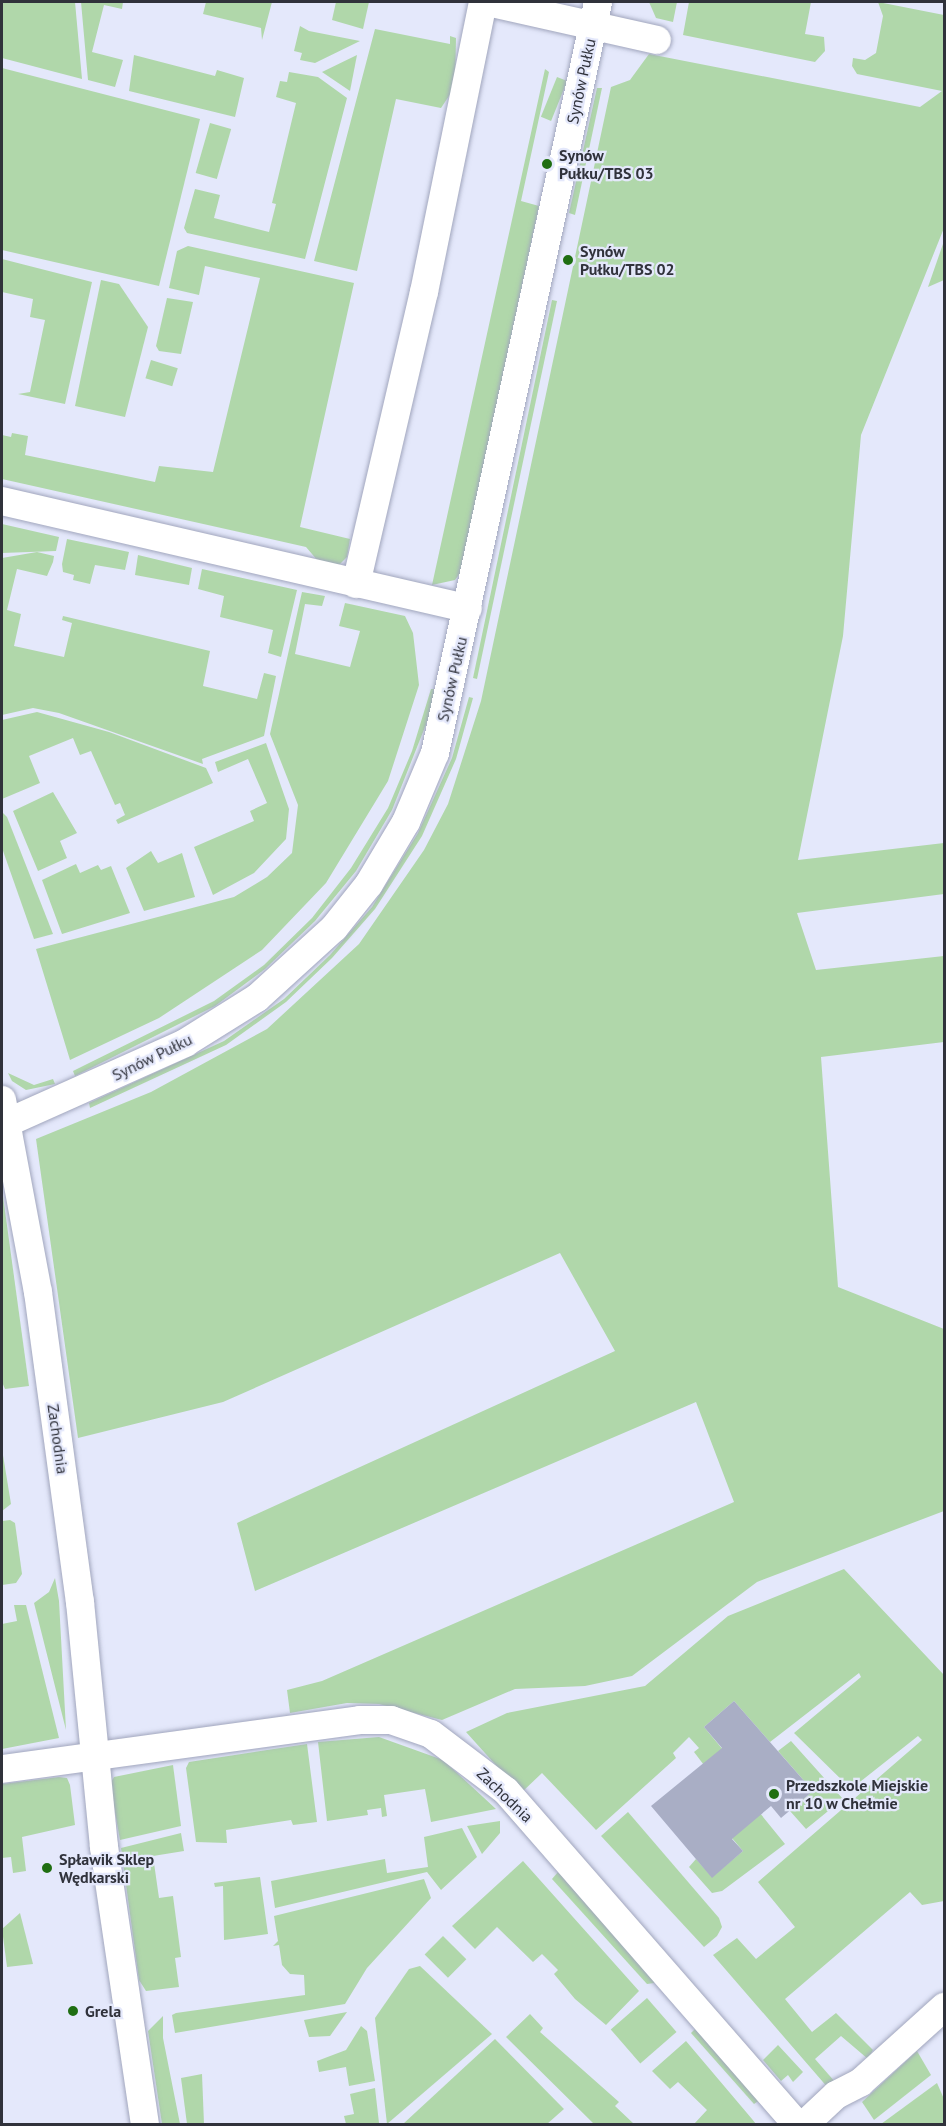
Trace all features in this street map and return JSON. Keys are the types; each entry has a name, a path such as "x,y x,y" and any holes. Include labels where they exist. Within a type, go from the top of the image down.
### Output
{"street":[{"path":"356,584 485,2 596,14"},
{"name":"Synów Pułku","path":"4,1116 184,1043 256,998 304,960 334,928 369,884 421,789 435,753 596,14 657,40"},
{"path":"2,501 468,609"},
{"name":"Zachodnia","path":"4,1116 28,1220 78,1591 92,1757 145,2124"},
{"name":"Zachodnia","path":"2,1769 278,1729 391,1720 431,1734 458,1751 500,1785 796,2124"},
{"path":"805,2124 836,2095 861,2082 945,2007"},
{"path":"836,2124 861,2082"}],"green space":[{"path":"2,2 75,2 82,79 2,58"},
{"path":"81,2 123,2 122,9 104,5 92,52 123,60 115,87 88,80"},
{"path":"206,2 272,2 262,40 261,28 203,14"},
{"path":"336,2 369,2 363,29 332,20"},
{"path":"649,2 677,2 673,22 656,18"},
{"path":"689,2 811,2 805,34 824,37 825,51 815,62 683,35"},
{"path":"878,2 944,15 944,228 861,435 843,636 798,860 944,843 944,894 797,913 816,970 944,956 944,1042 821,1057 838,1287 944,1329 944,1511 757,1582 632,1676 585,1686 515,1689 442,1720 379,1704 347,1703 290,1713 287,1690 322,1681 734,1502 696,1402 255,1591 237,1523 615,1351 560,1253 223,1402 78,1438 36,1139 151,1092 267,1029 359,944 424,850 448,804 481,701 611,87 630,80 649,54 920,107 942,91 857,74 852,66 853,58 865,60 876,53 883,16"},
{"path":"300,26 309,31 360,41 315,63 300,60 302,53 294,51"},
{"path":"375,29 450,44 450,36 456,38 455,87 441,108 396,99 357,271 314,261"},
{"path":"134,55 215,76 217,70 244,78 235,117 129,91"},
{"path":"357,55 350,91 322,72"},
{"path":"2,68 200,119 159,286 2,250"},
{"path":"545,69 549,72 521,201 539,206 461,572 455,580 432,585"},
{"path":"289,72 318,77 347,98 305,259 187,233 184,228 195,189 220,195 214,218 269,232 276,204 272,203 296,103 276,97 280,81 287,82"},
{"path":"557,77 567,81 551,121 541,117"},
{"path":"597,88 602,88 575,215 569,213"},
{"path":"210,123 231,129 217,179 196,173"},
{"path":"944,241 944,280 928,287"},
{"path":"188,246 354,283 300,527 350,539 347,557 339,565 318,561 306,547 2,479 2,435 11,437 12,433 28,436 25,455 155,482 159,466 213,472 260,278 205,266 199,295 169,288 177,251"},
{"path":"2,259 92,282 65,404 18,394 30,392 45,320 30,317 33,299 2,292"},
{"path":"101,280 119,284 148,327 125,417 75,406"},
{"path":"167,298 193,302 181,354 159,351 156,346"},
{"path":"552,300 557,301 477,679 473,678"},
{"path":"151,360 178,368 172,386 145,378"},
{"path":"2,524 59,537 56,551 2,553"},
{"path":"67,539 129,552 125,570 95,565 90,584 73,580 74,575 63,572 62,564"},
{"path":"37,552 54,556 53,562 47,576 17,569 7,610 21,614 14,646 64,657 72,623 62,620 63,616 210,651 203,686 257,699 264,673 276,676 264,736 202,759 203,764 59,713 33,708 2,715 2,558"},
{"path":"138,555 192,568 189,585 135,575"},
{"path":"202,569 297,590 281,657 268,653 273,630 220,617 224,596 198,589"},
{"path":"302,592 325,596 322,606 305,604 295,654 350,667 360,631 339,626 345,603 405,616 413,633 419,685 388,781 326,883 262,950 159,1018 70,1060 36,949 234,897 267,877 292,853 298,805 270,734"},
{"path":"431,689 436,689 429,717 392,810 356,871 315,921 265,969 215,1006 75,1076 73,1071 214,1001 264,965 312,918 351,868 388,808 412,751"},
{"path":"469,697 473,698 456,759 422,836 375,909 332,958 286,1002 226,1045 90,1108 89,1103 224,1041 284,999 330,955 372,907 418,833 452,758"},
{"path":"37,712 109,732 206,768 213,783 118,824 116,820 125,815 120,803 115,805 91,751 80,755 73,738 29,756 40,783 2,799 2,720"},
{"path":"266,743 289,809 286,839 254,873 213,895 194,847 254,821 250,811 267,803 248,759 218,772 215,762"},
{"path":"53,792 77,833 60,841 67,858 38,871 13,811"},
{"path":"2,812 7,817 53,934 34,939 2,848"},
{"path":"151,851 158,863 182,853 195,897 144,911 126,868"},
{"path":"76,864 80,873 98,865 101,870 111,866 130,913 62,934 42,880"},
{"path":"8,1073 34,1085 53,1079 55,1084 26,1090 12,1081"},
{"path":"2,1189 29,1386 5,1389 2,1382"},
{"path":"2,1449 11,1504 2,1511"},
{"path":"10,1520 15,1523 22,1574 16,1583 2,1585 2,1521"},
{"path":"844,1569 944,1675 944,1901 922,1905 910,1892 785,1999 812,2032 836,2013 873,2050 868,2059 841,2036 815,2059 836,2083 829,2089 713,1955 737,1938 756,1959 795,1927 758,1882 922,1740 918,1736 851,1789 794,1733 861,1677 859,1673 770,1742 734,1701 704,1727 729,1757 710,1773 694,1752 699,1748 689,1737 673,1753 676,1758 596,1830 542,1773 521,1793 466,1732 507,1713 645,1686 728,1616"},
{"path":"55,1578 59,1601 66,1730 34,1603 49,1592"},
{"path":"14,1605 26,1605 59,1738 2,1749 2,1624 17,1621"},
{"path":"379,1737 443,1760 496,1809 431,1822 425,1789 384,1795 387,1816 382,1817 381,1808 367,1810 368,1815 327,1821 318,1742"},
{"path":"791,1741 843,1799 806,1829 790,1811 813,1791 778,1751"},
{"path":"307,1744 317,1822 293,1825 291,1820 226,1830 227,1843 196,1842 186,1768 189,1762"},
{"path":"173,1765 181,1826 120,1840 110,1784 114,1777"},
{"path":"67,1778 70,1785 75,1825 22,1837 26,1871 13,1873 11,1857 2,1858 2,1784"},
{"path":"755,1807 785,1844 722,1891 712,1893 689,1867 696,1859 712,1877 743,1851 726,1831"},
{"path":"628,1812 719,1918 722,1927 717,1936 704,1947 601,1836"},
{"path":"500,1821 500,1833 482,1854 467,1826"},
{"path":"462,1828 477,1857 441,1890 427,1872 275,1908 271,1881 385,1859 387,1873 428,1867 424,1837"},
{"path":"181,1833 184,1851 153,1856 159,1898 173,1896 181,1957 175,1958 179,1987 146,1991 139,1980 121,1848"},
{"path":"523,1861 639,1991 606,2025 575,1999 554,1974 558,1970 542,1954 533,1962 497,1927 475,1949 452,1926"},
{"path":"558,1872 654,1980 654,1983 647,1984 552,1879"},
{"path":"260,1877 268,1934 224,1940 223,1886 215,1887 214,1883"},
{"path":"424,1879 431,1898 367,1968 345,2004 175,2033 172,2015 176,2013 305,1995 304,1975 290,1974 282,1965 279,1945 273,1946 278,1941 274,1916"},
{"path":"20,1913 33,1964 7,1967 2,1929"},
{"path":"443,1936 466,1959 448,1978 425,1954"},
{"path":"420,1966 492,2034 387,2124 375,2018 409,1969"},
{"path":"647,1998 677,2032 640,2063 611,2029"},
{"path":"347,2012 330,2036 309,2037 304,2020"},
{"path":"530,2014 543,2028 540,2032 619,2102 615,2106 634,2124 594,2124 506,2037"},
{"path":"163,2016 163,2038 180,2124 162,2124 148,2031"},
{"path":"361,2026 367,2031 375,2081 349,2086 346,2067 319,2072 317,2061 346,2050"},
{"path":"695,2029 761,2099 754,2104 691,2033"},
{"path":"495,2039 564,2109 547,2124 403,2124"},
{"path":"686,2041 756,2124 694,2124 707,2110 678,2082 670,2089 652,2071"},
{"path":"778,2045 803,2072 793,2082 788,2075 781,2081 763,2060"},
{"path":"917,2051 931,2075 874,2120 862,2102"},
{"path":"202,2074 204,2124 187,2124 181,2078"},
{"path":"937,2083 944,2099 944,2124 881,2124"},
{"path":"375,2088 379,2123 346,2124 344,2116 354,2114 350,2094"}],"building":[{"name":"Przedszkole Miejskie nr 10 w Chełmie","path":"734,1701 813,1791 781,1818 771,1806 732,1839 743,1851 712,1878 651,1806 722,1748 704,1727"}],"place":[{"name":"Synów Pułku/TBS 03","path":"547,164"},
{"name":"Synów Pułku/TBS 02","path":"568,260"},
{"name":"Przedszkole Miejskie nr 10 w Chełmie","path":"774,1794"},
{"name":"Spławik Sklep Wędkarski","path":"47,1868"},
{"name":"Grela","path":"73,2011"}]}
